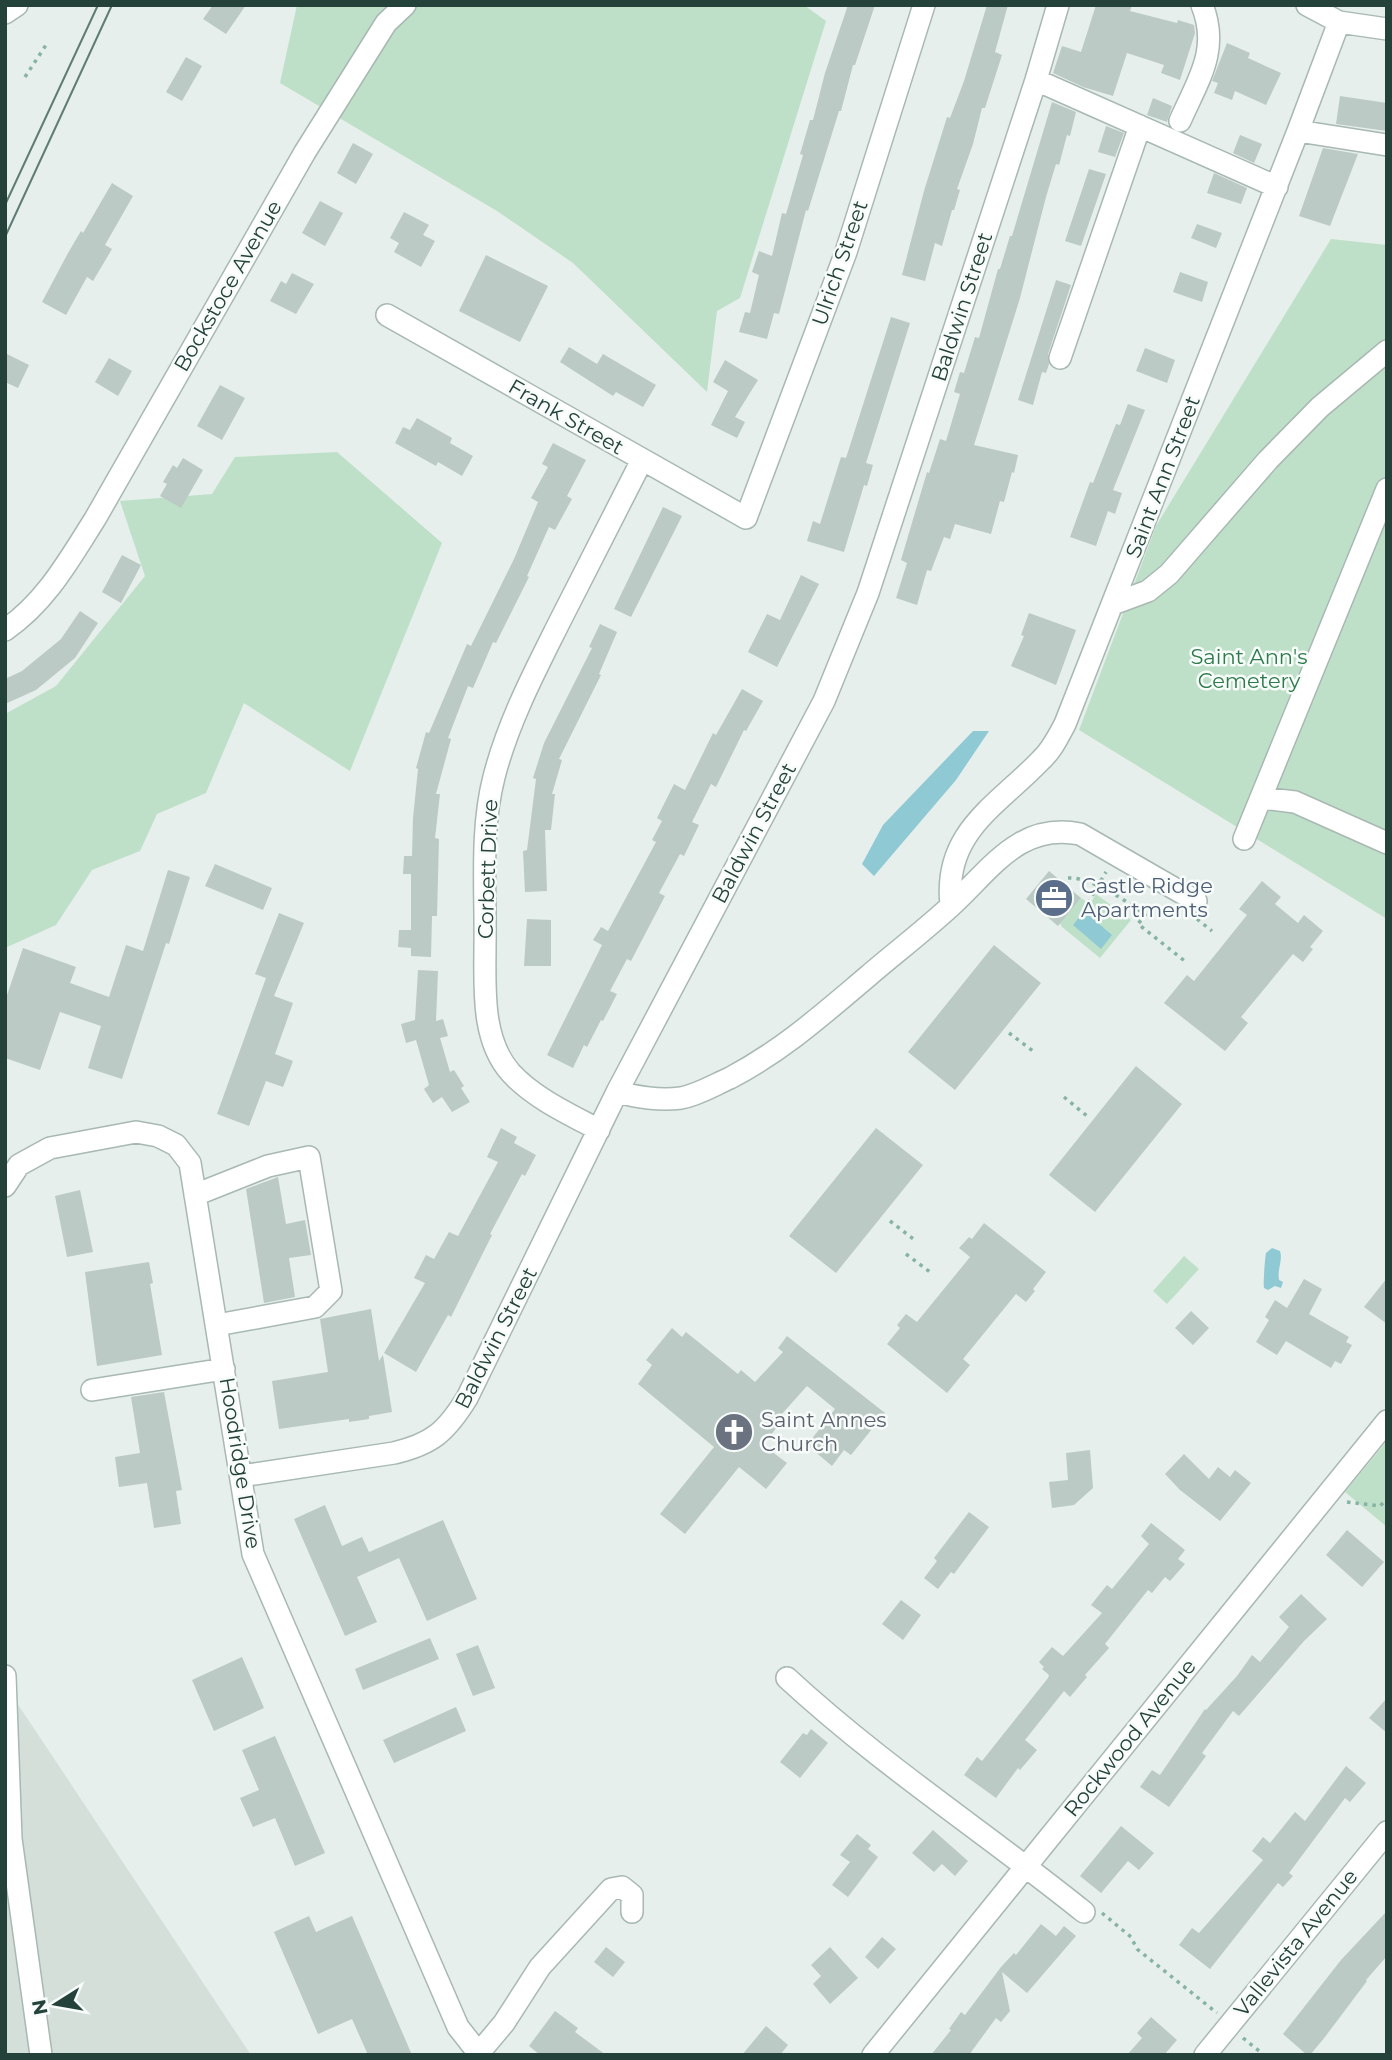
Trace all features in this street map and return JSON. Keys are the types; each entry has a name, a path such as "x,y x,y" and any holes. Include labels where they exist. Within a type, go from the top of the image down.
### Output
{"street":[{"path":"5,13 17,5"},
{"name":"Bockstoce Avenue","path":"5,630 27,615 60,574 95,519 305,152 386,23 405,5"},
{"name":"Ulrich Street","path":"746,518 846,252 924,5"},
{"name":"Baldwin Street","path":"242,1476 394,1453 417,1447 438,1436 454,1419 467,1398 617,1092 824,701 868,593 1036,80 1058,5"},
{"path":"1180,121 1204,65 1211,39 1202,5"},
{"path":"1307,5 1339,22 1387,29"},
{"name":"Saint Ann Street","path":"951,905 949,885 953,864 962,841 981,816 1042,760 1053,747 1065,723 1339,22"},
{"path":"1036,80 1276,187"},
{"path":"1060,358 1140,126"},
{"path":"1298,131 1387,145"},
{"name":"Frank Street","path":"387,315 746,518"},
{"path":"1113,604 1148,591 1169,574 1268,460 1320,407 1387,351"},
{"name":"Corbett Drive","path":"599,1130 533,1092 510,1072 496,1049 488,1020 485,965 486,825 493,779 505,739 536,669 642,460"},
{"path":"1244,839 1377,541 1387,489"},
{"path":"1262,798 1295,802 1387,843"},
{"path":"617,1092 642,1098 682,1098 707,1089 788,1044 1030,836 1061,830 1080,834 1196,901"},
{"name":"Hoodridge Drive","path":"5,1186 19,1166 50,1148 136,1132 158,1136 176,1144 190,1163 253,1554 458,2027 479,2054"},
{"path":"195,1195 268,1166 309,1157 331,1291 316,1307 217,1325"},
{"path":"92,1390 224,1370"},
{"name":"Rockwood Avenue","path":"873,2055 1387,1420"},
{"path":"5,1676 11,1839 41,2055"},
{"path":"787,1678 837,1723 1090,1910"},
{"name":"Vallevista Avenue","path":"1205,2055 1387,1832"},
{"path":"479,2054 540,1967 611,1889 622,1887 632,1895 632,1912"}],"path":[{"path":"25,77 48,42"},
{"path":"1088,903 1111,863"},
{"path":"1068,878 1097,887 1128,902 1145,915 1138,924 1186,962"},
{"path":"1009,1033 1033,1051"},
{"path":"1064,1097 1087,1116"},
{"path":"890,1221 916,1241"},
{"path":"906,1254 930,1272"},
{"path":"1340,1505 1347,1501 1380,1506 1387,1499"},
{"path":"1090,1910 1131,1937 1137,1949 1217,2014"},
{"path":"1238,2034 1264,2055"}],"shaded area":[{"path":"5,1685 251,2055 5,2055"}],"green space":[{"path":"297,5 804,5 826,21 740,298 717,311 707,392 573,263 497,211 280,83"},
{"name":"Saint Ann's Cemetery","path":"1331,239 1387,245 1387,919 1079,730 1156,526"},
{"path":"337,452 442,543 350,771 244,703 206,793 157,814 140,851 92,870 56,925 5,948 5,714 56,686 145,576 120,501 212,494 235,457"},
{"path":"1096,894 1131,920 1100,958 1060,923 1081,898 1090,904"},
{"path":"1184,1256 1199,1269 1167,1304 1153,1291"},
{"path":"1387,1441 1387,1527 1345,1492"}],"water":[{"path":"973,731 989,731 956,780 874,876 862,864 883,825"},
{"path":"1084,911 1112,935 1101,949 1073,925"},
{"path":"1272,1248 1280,1251 1279,1280 1283,1282 1281,1288 1275,1286 1268,1290 1264,1288 1265,1260 1266,1253"}],"building":[{"path":"213,5 246,5 226,34 203,19"},
{"path":"848,5 875,5 853,65 808,211 806,210 779,314 774,313 767,339 739,332 745,312 750,313 759,275 752,272 759,251 772,256 782,213 786,214 810,120 813,120 825,73"},
{"path":"987,5 1008,5 995,52 1002,55 985,108 982,108 957,189 960,190 954,210 942,246 935,243 925,281 902,275 947,117 950,118 964,81"},
{"path":"1096,5 1132,5 1130,11 1194,25 1195,33 1180,80 1161,73 1164,65 1127,53 1113,96 1083,87 1053,73 1062,46 1081,52"},
{"path":"1227,43 1250,53 1248,58 1281,73 1266,105 1235,91 1232,100 1214,93 1218,83 1212,81"},
{"path":"186,57 202,66 182,101 166,92"},
{"path":"1340,96 1387,103 1387,131 1336,124"},
{"path":"1153,98 1172,106 1167,122 1147,115"},
{"path":"1052,102 1076,112 1059,165 1056,164 1020,298 974,445 1018,455 1014,473 1012,472 1004,502 1000,501 991,534 955,524 950,539 944,537 931,571 927,570 917,605 896,598 907,563 901,560 927,472 929,473 940,439 946,441 960,394 954,392 960,372 964,373 975,337 979,338 998,269 1012,236"},
{"path":"1106,126 1124,133 1115,157 1098,152"},
{"path":"1240,135 1262,144 1254,163 1233,153"},
{"path":"353,143 373,154 356,184 337,173"},
{"path":"1323,148 1358,154 1330,226 1299,216"},
{"path":"1089,169 1106,174 1081,246 1065,241"},
{"path":"1214,173 1247,188 1241,204 1207,193"},
{"path":"112,183 133,196 105,245 112,249 93,281 87,277 66,315 42,302 68,253"},
{"path":"320,201 343,213 325,246 302,233"},
{"path":"404,212 429,225 423,235 435,241 421,267 394,252 399,243 390,238"},
{"path":"1197,224 1222,233 1216,248 1191,238"},
{"path":"486,255 548,286 520,342 459,311"},
{"path":"1180,272 1208,282 1202,302 1173,292"},
{"path":"292,273 314,284 296,314 270,301 281,281 286,284"},
{"path":"1056,280 1071,285 1048,354 1049,364 1046,373 1042,372 1033,405 1018,400"},
{"path":"891,317 910,323 866,463 873,465 867,486 864,485 844,552 807,541 813,521 820,524 841,457 846,458"},
{"path":"569,347 597,364 603,354 656,385 643,407 616,392 613,396 560,362"},
{"path":"1145,348 1175,360 1167,383 1136,371"},
{"path":"5,353 29,365 18,388 5,382"},
{"path":"109,358 132,371 118,396 95,382"},
{"path":"725,360 758,380 735,417 745,422 737,438 711,425 728,391 713,382"},
{"path":"220,385 245,398 222,440 197,426"},
{"path":"1128,404 1145,410 1113,490 1122,493 1115,514 1108,511 1096,546 1070,537 1090,482 1093,483 1116,424 1120,425"},
{"path":"417,418 452,438 450,443 473,456 462,476 438,462 436,466 395,443 403,427 410,430"},
{"path":"553,443 586,460 567,496 572,499 555,530 549,527 527,576 529,577 496,643 493,642 473,688 468,686 448,738 451,739 436,794 440,794 435,838 439,839 437,916 432,916 431,957 411,956 411,948 398,947 399,930 411,930 411,874 403,874 404,856 412,856 416,768 426,732 429,733 467,644 471,646 514,559 538,502 531,498 548,467 542,464"},
{"path":"183,458 203,470 181,508 160,496 167,484 163,482 173,465 177,468"},
{"path":"663,507 682,516 631,617 614,609"},
{"path":"122,555 141,565 121,603 102,592"},
{"path":"801,575 819,584 777,667 748,652 767,614 780,620"},
{"path":"80,611 98,623 75,658 36,690 5,704 5,679 22,671 61,639"},
{"path":"1029,613 1076,630 1056,685 1011,666 1024,636 1021,635"},
{"path":"600,624 617,632 599,674 601,675 559,759 562,760 552,794 555,794 551,830 545,830 547,891 525,892 523,851 527,850 536,779 533,778 544,743 592,648 589,647"},
{"path":"742,689 763,701 746,731 744,730 716,787 711,784 692,822 699,825 684,856 680,854 659,893 665,896 631,961 627,959 610,991 617,994 603,1021 601,1020 587,1047 584,1045 573,1068 547,1055 602,945 593,940 601,927 608,931 656,842 652,840 662,821 657,818 674,784 685,790 713,733 716,735"},
{"path":"215,864 272,888 263,910 205,886"},
{"path":"168,870 190,877 122,1079 88,1068 101,1026 60,1012 40,1070 5,1058 5,1001 23,948 76,967 70,983 109,997 126,945 143,951"},
{"name":"Castle Ridge Apartments","path":"1049,871 1081,898 1058,926 1026,899"},
{"path":"1262,881 1281,897 1275,904 1298,923 1304,915 1323,931 1310,947 1313,949 1303,962 1293,954 1241,1017 1248,1023 1225,1051 1164,1003 1187,975 1194,981 1247,915 1239,909"},
{"path":"279,913 304,923 274,996 293,1003 275,1054 293,1061 283,1087 266,1081 249,1126 217,1114 266,978 255,974"},
{"path":"527,919 551,920 551,966 524,966"},
{"path":"994,945 1041,983 955,1090 908,1052"},
{"path":"418,970 438,971 436,1021 443,1019 448,1036 440,1038 450,1072 454,1070 470,1102 452,1112 442,1097 433,1103 424,1089 429,1085 416,1040 406,1043 401,1024 415,1020"},
{"path":"1136,1066 1182,1104 1095,1212 1049,1175"},
{"path":"501,1128 517,1137 514,1143 536,1155 525,1176 522,1174 490,1234 492,1235 451,1317 448,1315 416,1372 384,1353 425,1283 414,1278 426,1255 434,1259 449,1232 458,1236 498,1162 487,1157"},
{"path":"876,1128 923,1165 836,1273 789,1236"},
{"path":"278,1177 286,1224 305,1220 311,1255 289,1258 295,1297 264,1303 246,1189"},
{"path":"80,1190 93,1252 67,1257 55,1196"},
{"path":"984,1223 1046,1272 1026,1302 1016,1294 963,1359 970,1365 947,1393 887,1344 900,1328 897,1325 906,1314 917,1322 970,1257 959,1248 969,1237 972,1239"},
{"path":"149,1262 162,1355 97,1366 85,1272"},
{"path":"1387,1278 1387,1324 1364,1307"},
{"path":"1304,1279 1322,1289 1309,1314 1349,1337 1346,1342 1352,1345 1341,1364 1335,1361 1331,1368 1286,1341 1277,1355 1256,1342 1269,1320 1265,1317 1275,1300 1287,1308"},
{"path":"371,1309 379,1361 383,1355 392,1412 369,1416 369,1419 349,1422 349,1419 279,1429 272,1381 328,1372 320,1319"},
{"path":"1191,1311 1209,1328 1193,1345 1175,1328"},
{"name":"Saint Annes Church","path":"672,1328 682,1337 686,1332 738,1374 741,1370 755,1382 783,1352 778,1348 787,1336 885,1413 851,1455 844,1450 832,1466 807,1445 835,1409 807,1386 781,1415 784,1418 763,1445 787,1463 766,1489 739,1467 685,1534 660,1514 714,1447 638,1384 652,1365 646,1360"},
{"path":"164,1392 182,1490 176,1491 181,1524 154,1528 147,1483 119,1487 115,1457 140,1453 131,1397"},
{"path":"1090,1450 1093,1488 1074,1505 1052,1508 1049,1482 1068,1480 1066,1453"},
{"path":"1184,1454 1209,1479 1218,1467 1230,1477 1235,1470 1251,1483 1220,1521 1180,1490 1165,1474"},
{"path":"325,1505 342,1546 362,1537 369,1552 443,1520 477,1599 427,1621 399,1558 357,1577 377,1622 345,1636 294,1519"},
{"path":"969,1512 989,1527 954,1574 951,1572 938,1589 924,1578 937,1561 934,1558"},
{"path":"1151,1523 1185,1550 1178,1559 1185,1564 1170,1581 1165,1577 1152,1593 1148,1590 1105,1644 1109,1648 1085,1675 1087,1677 1070,1697 1064,1691 1025,1740 1037,1750 1020,1770 1018,1768 996,1798 964,1775 977,1757 982,1761 1048,1678 1049,1675 1039,1662 1052,1647 1063,1656 1102,1613 1091,1605 1107,1585 1112,1589 1149,1544 1141,1536"},
{"path":"1347,1530 1384,1562 1362,1587 1326,1555"},
{"path":"1301,1594 1327,1619 1304,1641 1239,1716 1233,1711 1202,1753 1206,1756 1169,1807 1140,1787 1152,1770 1160,1775 1205,1709 1237,1676 1252,1655 1260,1662 1289,1627 1279,1617"},
{"path":"901,1600 921,1615 903,1640 882,1624"},
{"path":"430,1638 439,1659 363,1690 355,1669"},
{"path":"478,1645 495,1688 473,1696 456,1654"},
{"path":"242,1657 264,1708 214,1731 192,1680"},
{"path":"1387,1698 1387,1733 1369,1718"},
{"path":"456,1707 466,1731 394,1763 383,1740"},
{"path":"811,1729 828,1743 800,1778 780,1762 803,1733 807,1735"},
{"path":"275,1736 325,1853 295,1866 275,1818 253,1827 240,1798 259,1790 242,1750"},
{"path":"1346,1766 1366,1783 1350,1802 1345,1798 1289,1873 1293,1876 1283,1887 1278,1883 1210,1969 1179,1945 1192,1928 1199,1933 1263,1860 1252,1851 1263,1837 1270,1843 1295,1812 1305,1821"},
{"path":"1121,1826 1154,1853 1139,1870 1128,1861 1101,1893 1080,1876"},
{"path":"933,1830 968,1861 955,1876 942,1864 934,1872 912,1853"},
{"path":"857,1834 871,1845 868,1849 878,1857 848,1897 832,1885 850,1862 840,1855"},
{"path":"1387,1911 1387,1956 1325,2037 1310,2055 1307,2055 1283,2034 1341,1960"},
{"path":"309,1916 316,1932 352,1916 412,2055 368,2055 352,2019 318,2034 274,1932"},
{"path":"1041,1924 1056,1936 1064,1926 1076,1936 1027,1993 1002,1972 1010,2011 1001,2022 996,2018 969,2055 931,2055 961,2012 965,2015 1001,1967 1014,1953 1016,1955"},
{"path":"882,1937 896,1949 878,1969 865,1957"},
{"path":"606,1947 625,1962 613,1977 594,1962"},
{"path":"830,1947 858,1978 830,2004 813,1984 821,1976 811,1965"},
{"path":"555,2011 578,2028 575,2032 606,2055 540,2055 529,2046"},
{"path":"1151,2017 1177,2040 1164,2055 1127,2055 1142,2038 1137,2033"},
{"path":"766,2026 788,2045 780,2055 742,2055"}],"tram line":[{"path":"5,205 98,5"},
{"path":"5,237 112,5"}],"place":[{"name":"Castle Ridge Apartments","path":"1054,898"},
{"name":"Saint Annes Church","path":"734,1432"}]}
